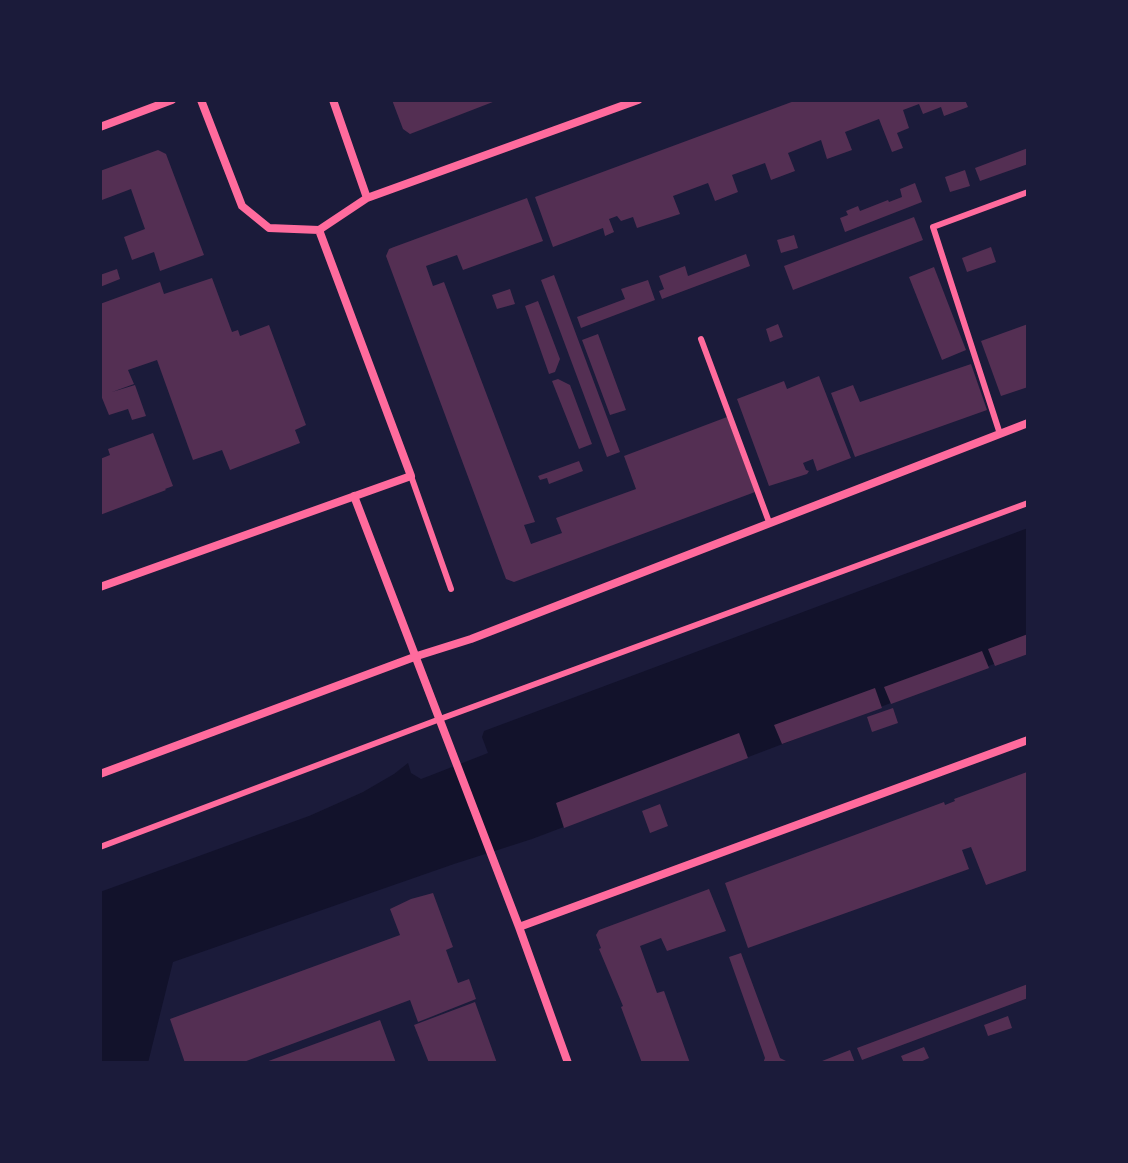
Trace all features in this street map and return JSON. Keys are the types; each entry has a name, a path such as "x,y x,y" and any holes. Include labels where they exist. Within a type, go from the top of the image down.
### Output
{"street":[{"path":"100,127 172,100"},
{"path":"201,100 242,206 269,228 319,230 367,198 638,100"},
{"path":"333,100 367,198"},
{"path":"100,587 411,476 319,230"},
{"path":"100,774 417,656 471,639 1028,423"},
{"path":"354,496 417,656 568,1063"},
{"path":"519,927 1028,740"}],"lane":[{"path":"1000,434 933,227 1028,192"},
{"path":"701,339 769,522"},
{"path":"411,476 451,589"},
{"path":"100,847 1028,503"}],"shaded area":[{"path":"1028,528 1028,651 532,839 173,962 148,1063 100,1063 100,892 309,816 363,792 408,763 411,773 421,779 488,753 482,737 484,731"}],"building":[{"path":"392,100 498,100 410,134 403,129"},
{"path":"797,100 965,100 968,107 944,116 941,107 923,114 919,104 903,110 909,128 897,133 903,148 892,152 879,119 845,132 852,150 827,159 821,140 788,153 795,171 771,180 765,163 732,175 738,192 715,201 708,183 673,196 680,214 637,228 633,217 621,221 617,216 609,219 614,232 605,236 603,228 553,247 535,197"},
{"path":"1028,148 1028,164 980,181 975,168"},
{"path":"158,150 166,154 204,255 160,271 154,252 132,260 124,237 145,229 131,189 102,200 100,195 100,171"},
{"path":"965,170 970,186 950,192 945,177"},
{"path":"915,183 922,202 845,232 840,218 848,215 846,211 858,206 860,211 902,197 900,189"},
{"path":"527,198 543,241 463,270 457,255 426,266 433,286 444,282 535,522 524,525 531,544 562,533 556,518 636,489 624,456 727,417 755,492 514,582 506,579 386,256 389,249"},
{"path":"914,217 923,240 793,290 784,266"},
{"path":"794,235 798,248 781,253 777,240"},
{"path":"991,247 996,262 967,272 962,258"},
{"path":"746,254 750,266 662,299 659,291 664,289 659,276 685,266 688,276"},
{"path":"934,267 966,350 942,360 909,277"},
{"path":"117,269 120,279 100,287 100,275"},
{"path":"554,275 620,452 607,457 541,280"},
{"path":"212,278 232,332 238,330 240,336 269,325 306,425 295,430 300,443 230,470 222,450 193,460 157,360 128,370 134,384 112,392 135,385 146,416 132,420 128,409 109,415 100,393 100,304 160,282 164,294"},
{"path":"648,280 655,300 581,328 577,317 625,299 621,289"},
{"path":"510,289 515,304 497,309 492,295"},
{"path":"538,301 560,359 555,372 549,374 525,306"},
{"path":"778,324 783,337 770,342 766,329"},
{"path":"1028,324 1028,387 1001,396 981,341"},
{"path":"598,334 626,410 610,415 582,340"},
{"path":"971,364 987,410 855,457 831,393 853,385 860,402"},
{"path":"819,376 851,458 817,471 813,459 803,463 809,471 807,474 769,486 737,399 784,381 787,389"},
{"path":"558,379 570,385 592,444 579,449 552,381"},
{"path":"153,433 173,486 100,515 100,459 110,455 108,449"},
{"path":"579,461 583,471 549,484 547,478 540,480 538,476"},
{"path":"1028,634 1028,654 995,666 988,649"},
{"path":"982,651 989,668 891,704 884,687"},
{"path":"875,688 882,708 782,744 774,725"},
{"path":"893,708 898,723 872,732 867,717"},
{"path":"739,733 748,758 564,828 556,803"},
{"path":"1027,772 1028,870 986,885 971,847 962,850 969,869 748,948 725,883 944,802 945,805"},
{"path":"660,804 668,826 650,833 642,811"},
{"path":"709,889 726,931 667,951 661,938 640,946 657,993 664,991 690,1063 642,1063 596,935 599,930"},
{"path":"433,893 453,947 446,950 458,983 469,979 476,999 418,1022 410,1000 241,1063 185,1063 170,1019 400,935 390,909"},
{"path":"741,953 780,1058 790,1063 763,1063 765,1058 729,957"},
{"path":"1028,984 1028,998 862,1060 857,1048"},
{"path":"475,1002 497,1063 429,1063 414,1025"},
{"path":"1008,1016 1012,1028 988,1036 984,1025"},
{"path":"380,1020 396,1063 263,1063"},
{"path":"924,1047 929,1058 918,1063 904,1063 901,1056"},
{"path":"850,1050 855,1063 817,1063"}]}
